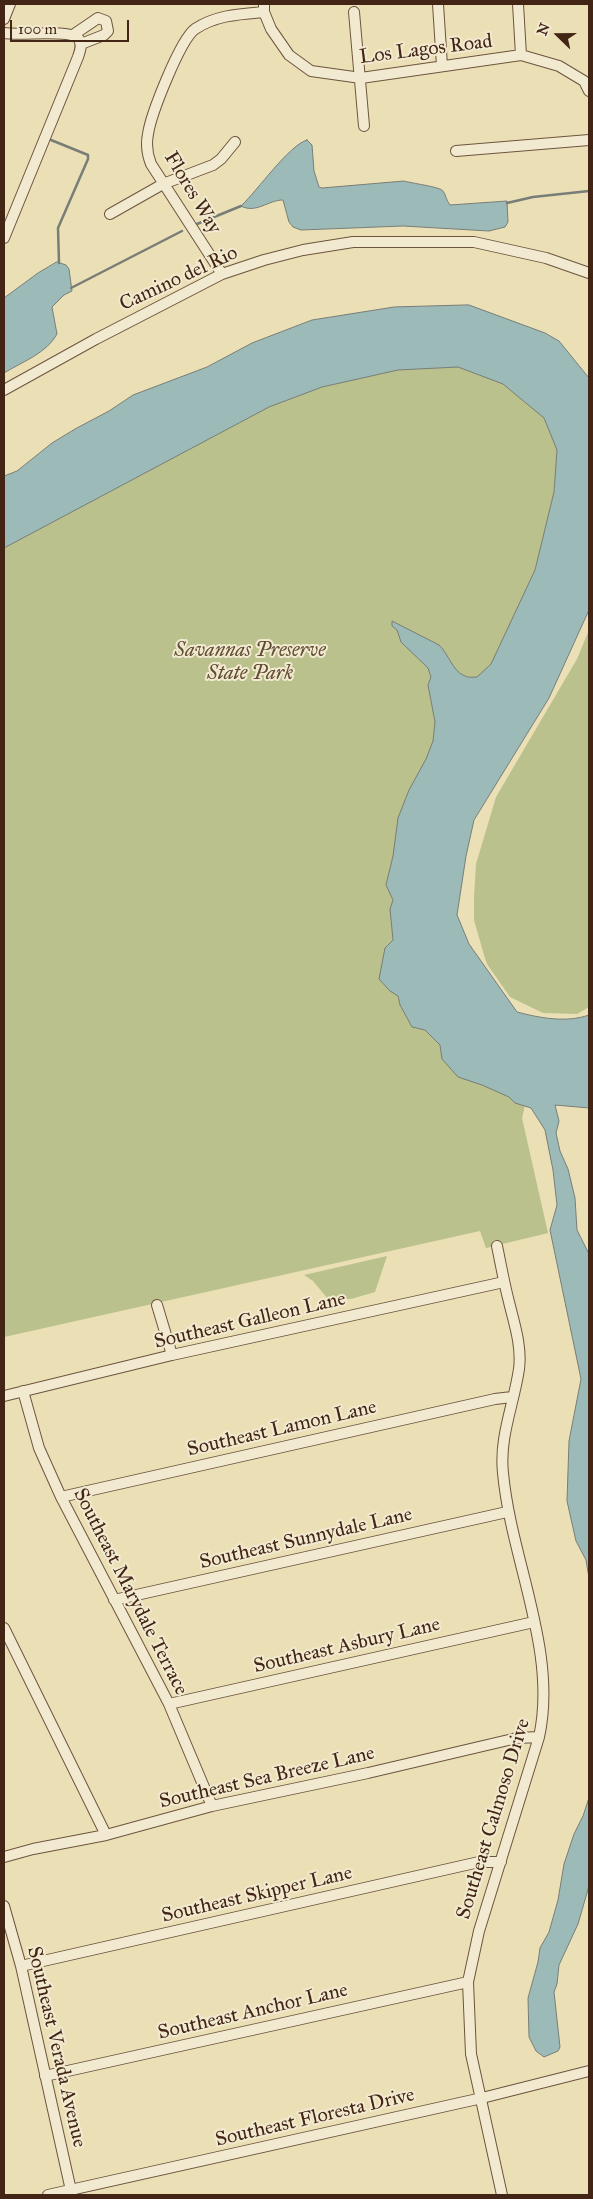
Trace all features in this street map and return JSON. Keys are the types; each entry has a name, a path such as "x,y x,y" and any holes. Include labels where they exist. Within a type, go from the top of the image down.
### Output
{"street":[{"path":"4,19 10,4"},
{"path":"438,4 442,66"},
{"path":"518,4 522,55"},
{"name":"Los Lagos Road","path":"264,8 271,29 289,55 311,71 361,78 522,55 559,66 587,78 589,91"},
{"name":"Flores Way","path":"222,274 163,184 149,158 148,133 184,42 192,31 219,17 264,8"},
{"path":"354,12 364,126"},
{"path":"73,36 98,18 106,21 108,31 104,35 81,44"},
{"path":"4,33 18,36 65,32 78,38 81,44 78,57 4,238"},
{"path":"456,151 589,140"},
{"path":"110,214 163,184 212,165 221,159 234,142"},
{"name":"Camino del Rio","path":"4,390 96,339 222,274 303,250 353,242 474,242 546,258 589,273"},
{"name":"Southeast Calmoso Drive","path":"497,1246 519,1346 519,1368 504,1438 502,1470 507,1512 540,1649 544,1684 544,1715 539,1737 502,1862 479,1931 468,1982 471,2054 502,2195"},
{"name":"Southeast Galleon Lane","path":"4,1396 172,1355 504,1282"},
{"path":"157,1305 172,1355"},
{"name":"Southeast Marydale Terrace","path":"23,1391 39,1448 61,1497 169,1704 212,1806"},
{"name":"Southeast Lamon Lane","path":"61,1497 495,1399 512,1397"},
{"name":"Southeast Sunnydale Lane","path":"114,1600 507,1512"},
{"name":"Southeast Asbury Lane","path":"169,1704 534,1622"},
{"path":"4,1628 106,1835"},
{"name":"Southeast Sea Breeze Lane","path":"4,1857 33,1849 106,1835 212,1806 368,1773 517,1738 539,1737"},
{"name":"Southeast Skipper Lane","path":"21,1966 479,1862 502,1862"},
{"name":"Southeast Verada Avenue","path":"4,1906 21,1966 72,2193"},
{"name":"Southeast Anchor Lane","path":"45,2076 468,1982"},
{"name":"Southeast Floresta Drive","path":"48,2195 72,2193 482,2098 589,2071"}],"green space":[{"name":"Savannas Preserve State Park","path":"324,341 515,361 581,459 412,937 531,1080 522,1118 548,1233 486,1248 480,1231 4,1337 4,511"},
{"path":"589,630 589,1007 577,1014 543,1013 510,997 487,964 474,920 476,864 496,797 577,659"},
{"path":"387,1256 375,1292 351,1299 328,1299 313,1281 304,1275"}],"water":[{"path":"307,140 312,145 314,171 319,187 404,181 443,191 450,205 507,201 508,222 505,227 489,231 403,226 301,230 293,227 289,222 283,200 257,208 241,206 291,150"},
{"path":"57,262 66,265 69,269 72,291 64,295 52,307 57,334 53,341 41,352 4,373 4,298 38,273"},
{"path":"469,305 545,333 559,341 589,378 589,610 549,698 474,820 466,856 457,915 469,944 517,1012 544,1018 562,1019 589,1015 589,1108 555,1105 559,1121 556,1133 575,1198 577,1230 589,1254 589,1578 586,1560 576,1541 567,1501 569,1441 581,1379 550,1230 557,1205 553,1170 545,1130 531,1108 515,1103 509,1097 482,1085 458,1077 442,1059 440,1045 425,1030 412,1027 400,1005 398,996 390,991 379,979 385,948 393,940 390,909 393,900 386,885 393,856 398,818 409,790 426,759 433,741 435,722 428,685 431,677 428,668 401,642 397,630 392,626 392,621 439,645 457,671 466,677 477,677 491,664 535,570 554,492 557,450 544,418 503,384 458,367 398,370 322,387 269,407 4,548 4,476 17,471 52,443 109,411 133,395 207,367 252,343 312,320 394,307"},
{"path":"589,1798 589,1886 578,1924 559,1965 554,1992 560,2047 558,2051 544,2057 536,2051 529,2037 528,1998 540,1948 549,1932 558,1900 564,1864"}],"waterway":[{"path":"51,140 88,155 88,159 58,228 59,263"},
{"path":"507,203 533,197 589,191"},
{"path":"197,224 241,206"},
{"path":"71,288 182,231"}]}
